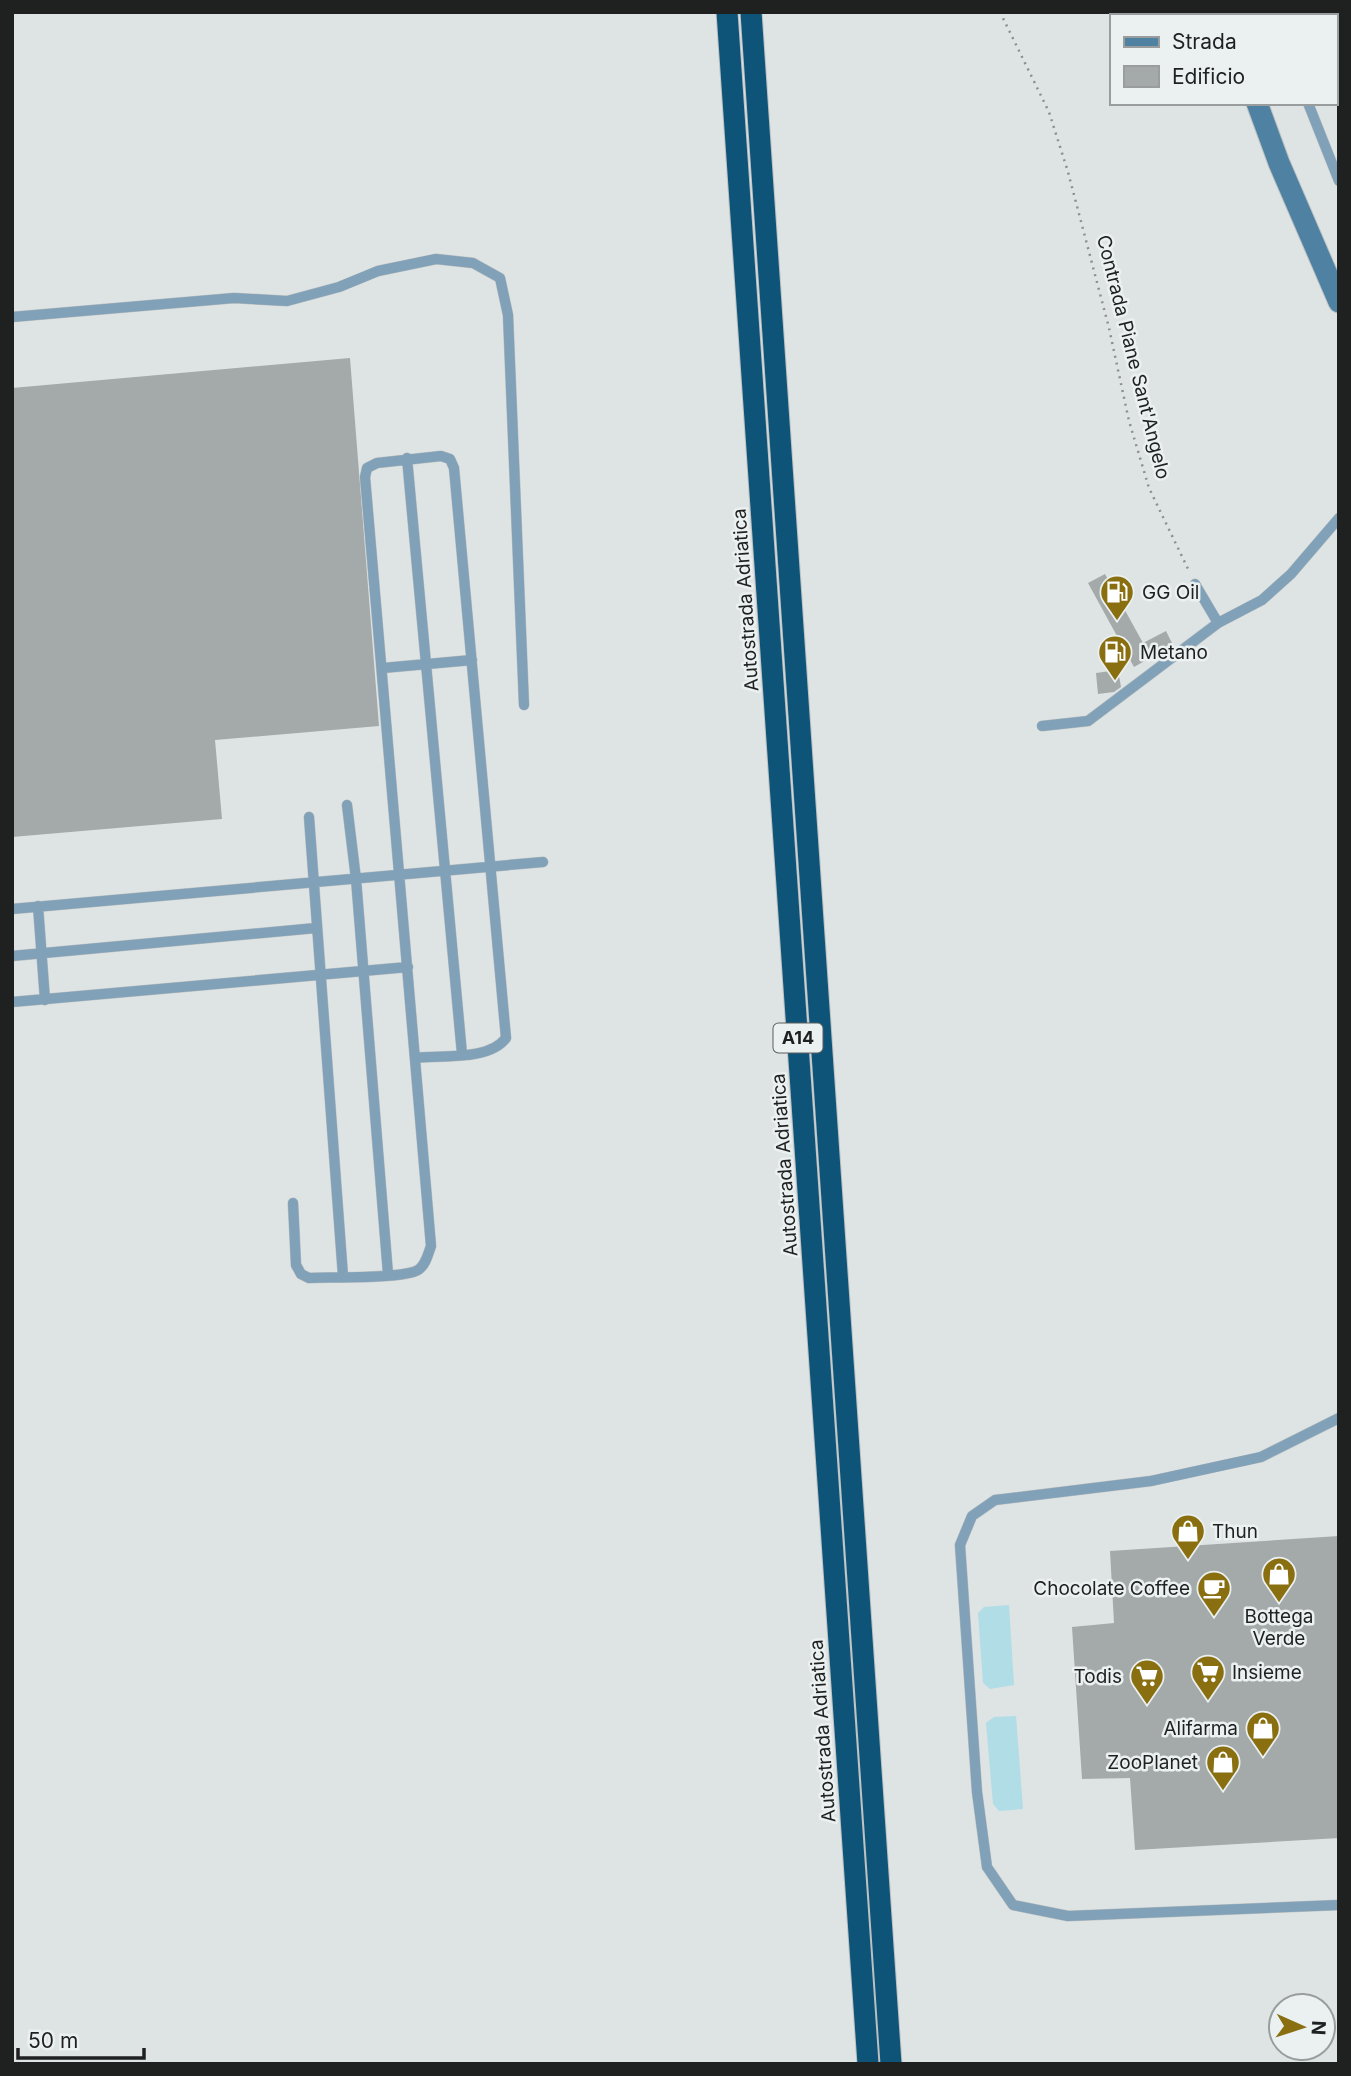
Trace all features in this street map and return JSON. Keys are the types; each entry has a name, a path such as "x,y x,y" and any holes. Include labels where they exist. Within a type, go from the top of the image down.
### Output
{"highway":[{"name":"Autostrada Adriatica","path":"727,12 868,2064"},
{"name":"A14","path":"751,12 891,2064"}],"main road":[{"path":"1258,105 1279,163 1339,302"}],"lane":[{"path":"1309,105 1339,181"},
{"path":"12,317 222,299 287,300 339,287 378,271 436,259 473,262 500,278 508,316 524,705"},
{"path":"293,1203 296,1265 301,1274 309,1278 388,1274 419,1269 431,1246 365,477 367,468 377,463 441,456 450,459 454,468 506,1038 499,1047 487,1052 415,1058"},
{"path":"407,458 462,1054"},
{"path":"1042,726 1088,721 1218,623 1262,600 1291,574 1315,542 1339,518"},
{"path":"1315,542 1339,526"},
{"path":"1195,584 1218,623"},
{"path":"383,668 472,660"},
{"path":"346,805 356,879 388,1274"},
{"path":"309,817 343,1276"},
{"path":"12,909 543,862"},
{"path":"38,906 44,1000"},
{"path":"12,956 316,928"},
{"path":"12,1002 321,977 408,967"},
{"path":"1339,1418 1261,1457 1151,1481 995,1500 972,1516 960,1545 977,1792 987,1867 1013,1905 1068,1916 1339,1905"}],"path":[{"name":"Contrada Piane Sant'Angelo","path":"1000,12 1049,112 1071,185 1109,328 1129,421 1149,488 1195,584"}],"shaded area":[{"path":"1009,1605 1014,1685 990,1689 983,1683 978,1613 984,1607"},
{"path":"1016,1716 1023,1809 999,1811 993,1804 986,1723 994,1717"}],"building":[{"path":"350,358 379,726 215,740 222,819 12,837 12,388"},
{"path":"1105,574 1143,643 1166,631 1173,645 1134,667 1088,583"},
{"path":"1118,670 1121,687 1114,692 1098,694 1096,673"},
{"name":"Insieme","path":"1339,1536 1339,1838 1135,1850 1130,1778 1082,1779 1072,1627 1114,1623 1110,1551"}],"place":[{"name":"GG Oil","path":"1117,622"},
{"name":"Metano","path":"1115,682"},
{"name":"Thun","path":"1188,1561"},
{"name":"Bottega Verde","path":"1279,1604"},
{"name":"Chocolate Coffee","path":"1214,1618"},
{"name":"Insieme","path":"1208,1702"},
{"name":"Todis","path":"1147,1706"},
{"name":"Alifarma","path":"1263,1758"},
{"name":"ZooPlanet","path":"1223,1792"}]}
